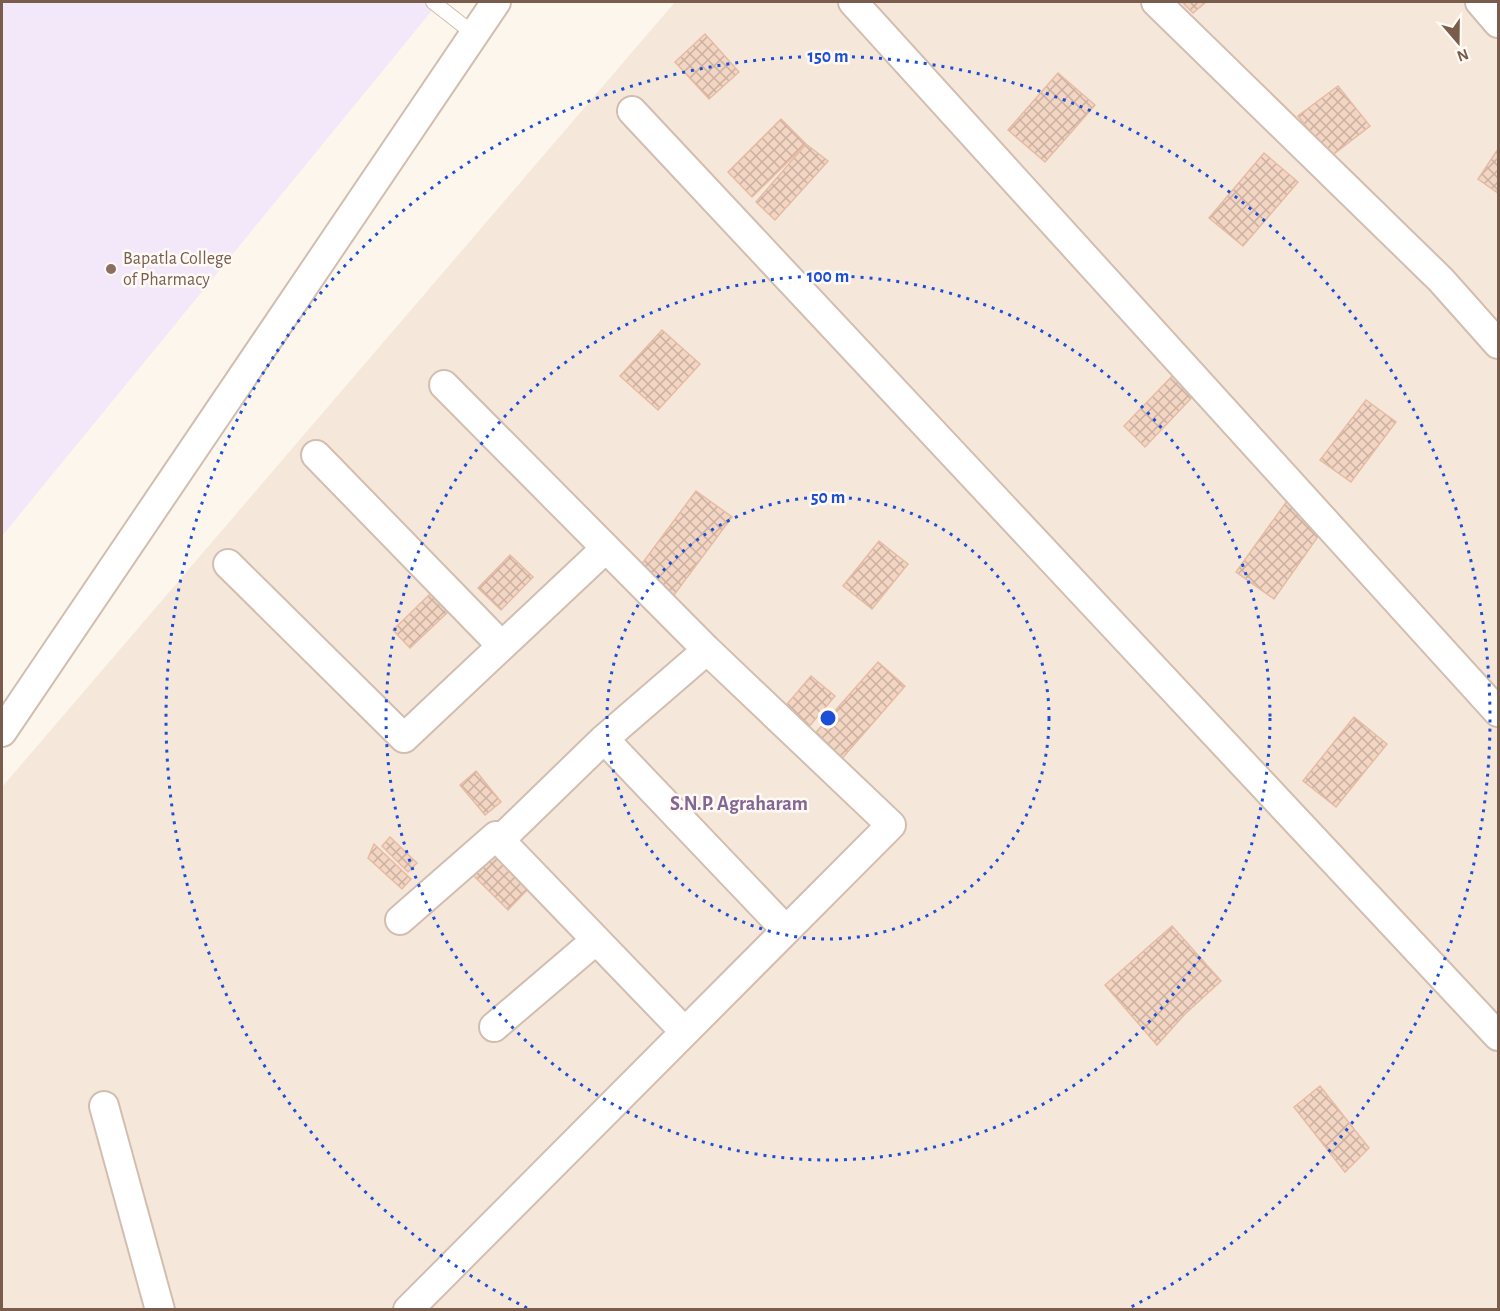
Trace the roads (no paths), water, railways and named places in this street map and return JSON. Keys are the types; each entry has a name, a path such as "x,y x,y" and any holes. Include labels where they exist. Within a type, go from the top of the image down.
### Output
{"street":[{"path":"2,732 496,2"},
{"path":"853,2 1498,712"},
{"path":"1156,2 1441,280 1498,344"},
{"path":"1480,2 1498,23"},
{"path":"632,111 1498,1036"},
{"path":"408,1310 891,825 707,650 444,385"},
{"path":"316,455 502,646"},
{"path":"228,564 404,738 606,548"},
{"path":"500,840 604,739 707,650"},
{"path":"604,739 786,930"},
{"path":"400,920 496,836 685,1032"},
{"path":"494,1027 596,940"},
{"path":"104,1106 160,1310"}],"lane":[{"path":"433,2 474,34"}],"place":[{"name":"Bapatla College of Pharmacy","path":"111,269"}],"district":[{"name":"S.N.P. Agraharam","path":"739,804"}]}
